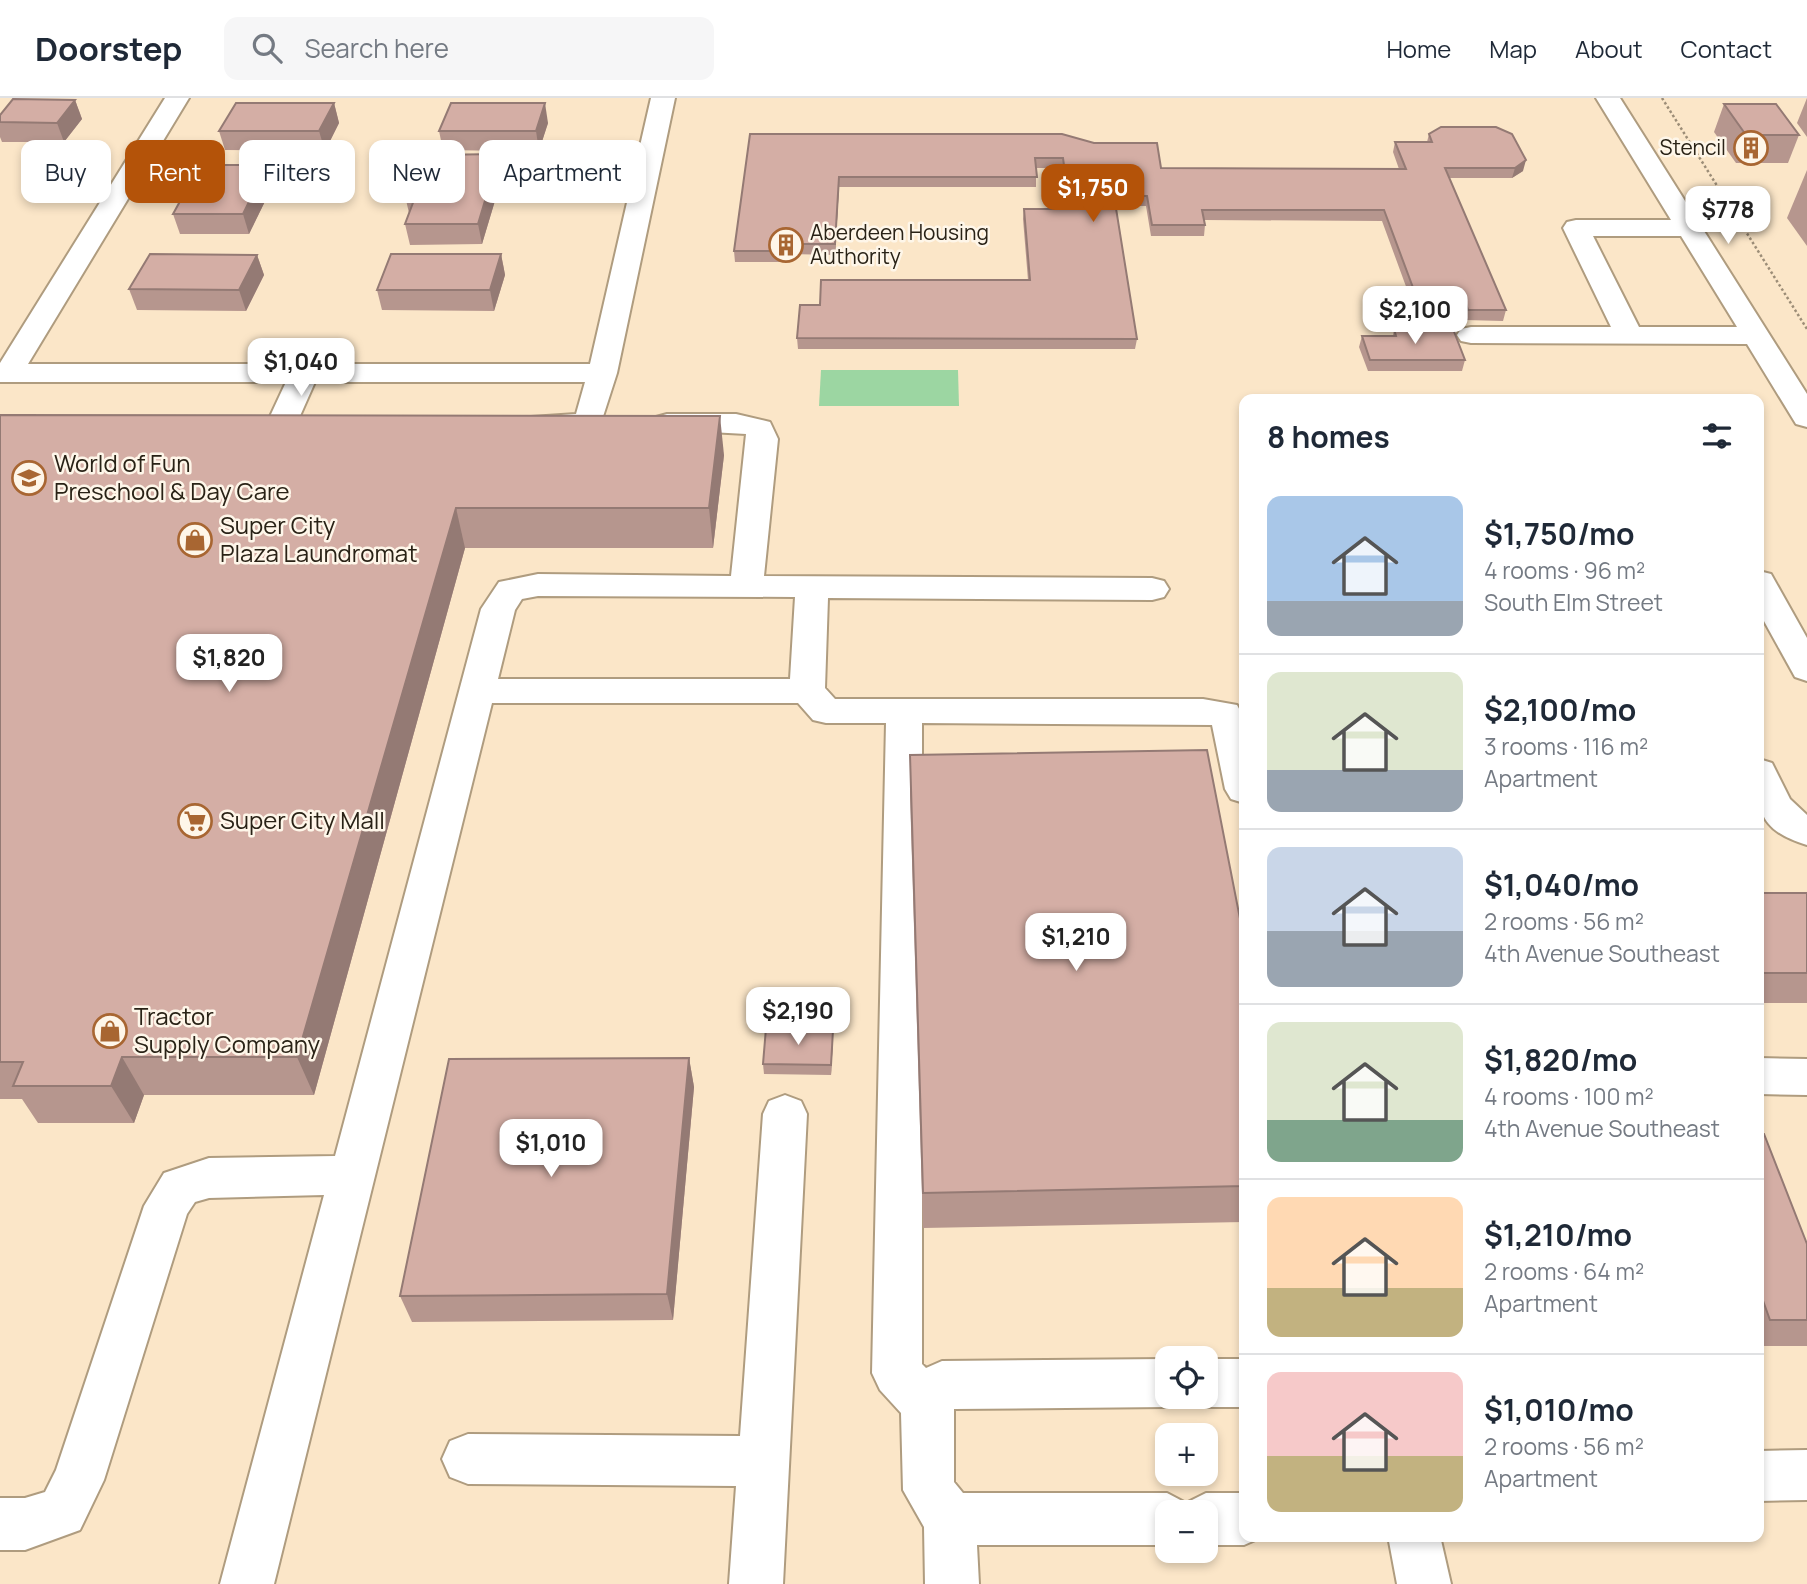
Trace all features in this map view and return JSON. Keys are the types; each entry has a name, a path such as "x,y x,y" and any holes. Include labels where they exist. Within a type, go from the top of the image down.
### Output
{"street":[{"path":"4,373 177,98"},
{"path":"615,422 602,373 663,98"},
{"path":"1608,98 1756,336 1796,384 1807,418"},
{"path":"1629,335 1576,228 1689,228"},
{"path":"1471,335 1756,336"},
{"path":"4,373 602,373"},
{"path":"281,425 304,373"},
{"path":"518,423 736,422 759,428 763,439 746,587"},
{"path":"247,1584 498,609 511,590 538,585 1152,589"},
{"path":"812,587 807,691 826,711 1203,711 1224,714 1233,728 1239,760"},
{"path":"1764,591 1807,669"},
{"path":"479,691 807,691"},
{"path":"904,711 918,783 897,1373 926,1403 929,1490 950,1519 952,1584"},
{"path":"1203,783 1239,786"},
{"path":"1764,783 1778,812 1791,827 1807,831"},
{"path":"1764,1076 1807,1077"},
{"path":"755,1584 785,1114"},
{"path":"0,1524 25,1524 62,1512 78,1480 167,1206 180,1187 209,1178 353,1175"},
{"path":"926,1403 942,1385 1155,1383"},
{"path":"1218,1383 1239,1383"},
{"path":"468,1459 763,1461"},
{"path":"1764,1476 1807,1475"},
{"path":"950,1519 1155,1519"},
{"path":"1218,1519 1239,1519"},
{"path":"1415,1542 1424,1584"}],"path":[{"path":"1662,98 1807,329"}],"green space":[{"path":"821,370 958,370 959,406 819,406"}],"building":[{"path":"13,99 75,100 57,123 0,122 0,115"},
{"path":"236,103 334,103 319,131 219,131"},
{"path":"451,103 545,103 536,131 439,131"},
{"path":"1724,104 1776,104 1799,135 1746,135"},
{"name":"Aberdeen Housing Authority","path":"1441,127 1496,127 1512,134 1526,160 1515,168 1445,168 1506,310 1468,310 1465,301 1418,301 1384,210 1202,210 1205,225 1152,225 1147,196 1114,196 1137,339 797,338 800,305 820,305 821,280 1030,280 1024,209 1070,209 1063,158 1035,158 1037,177 839,177 835,244 788,244 788,251 734,251 750,134 1062,134 1094,143 1157,143 1161,168 1406,169 1395,142 1432,142 1429,134"},
{"path":"465,154 479,154 479,203 484,203 478,224 405,224 413,203 465,203"},
{"path":"225,165 239,165 239,203 248,203 243,214 173,214 179,203 225,203"},
{"path":"150,254 257,255 239,290 129,289"},
{"path":"391,254 501,254 490,290 377,290"},
{"path":"1394,329 1453,329 1465,360 1370,360 1362,336 1396,336"},
{"name":"Super City Mall","path":"0,415 720,416 709,508 456,508 297,1057 122,1057 111,1086 13,1086 23,1062 0,1062"},
{"path":"1207,750 1239,913 1239,1186 923,1193 910,755"},
{"path":"1764,893 1807,893 1807,973 1764,973"},
{"path":"766,1028 833,1030 831,1065 763,1064"},
{"path":"689,1058 667,1294 400,1296 449,1059"},
{"path":"1764,1134 1807,1244 1807,1320 1770,1320 1764,1304"}],"place":[{"name":"Stencil","path":"1751,148"},
{"name":"Aberdeen Housing Authority","path":"786,245"},
{"name":"World of Fun Preschool & Day Care","path":"29,478"},
{"name":"Super City Plaza Laundromat","path":"195,540"},
{"name":"Super City Mall","path":"195,821"},
{"name":"Tractor Supply Company","path":"110,1031"}]}
